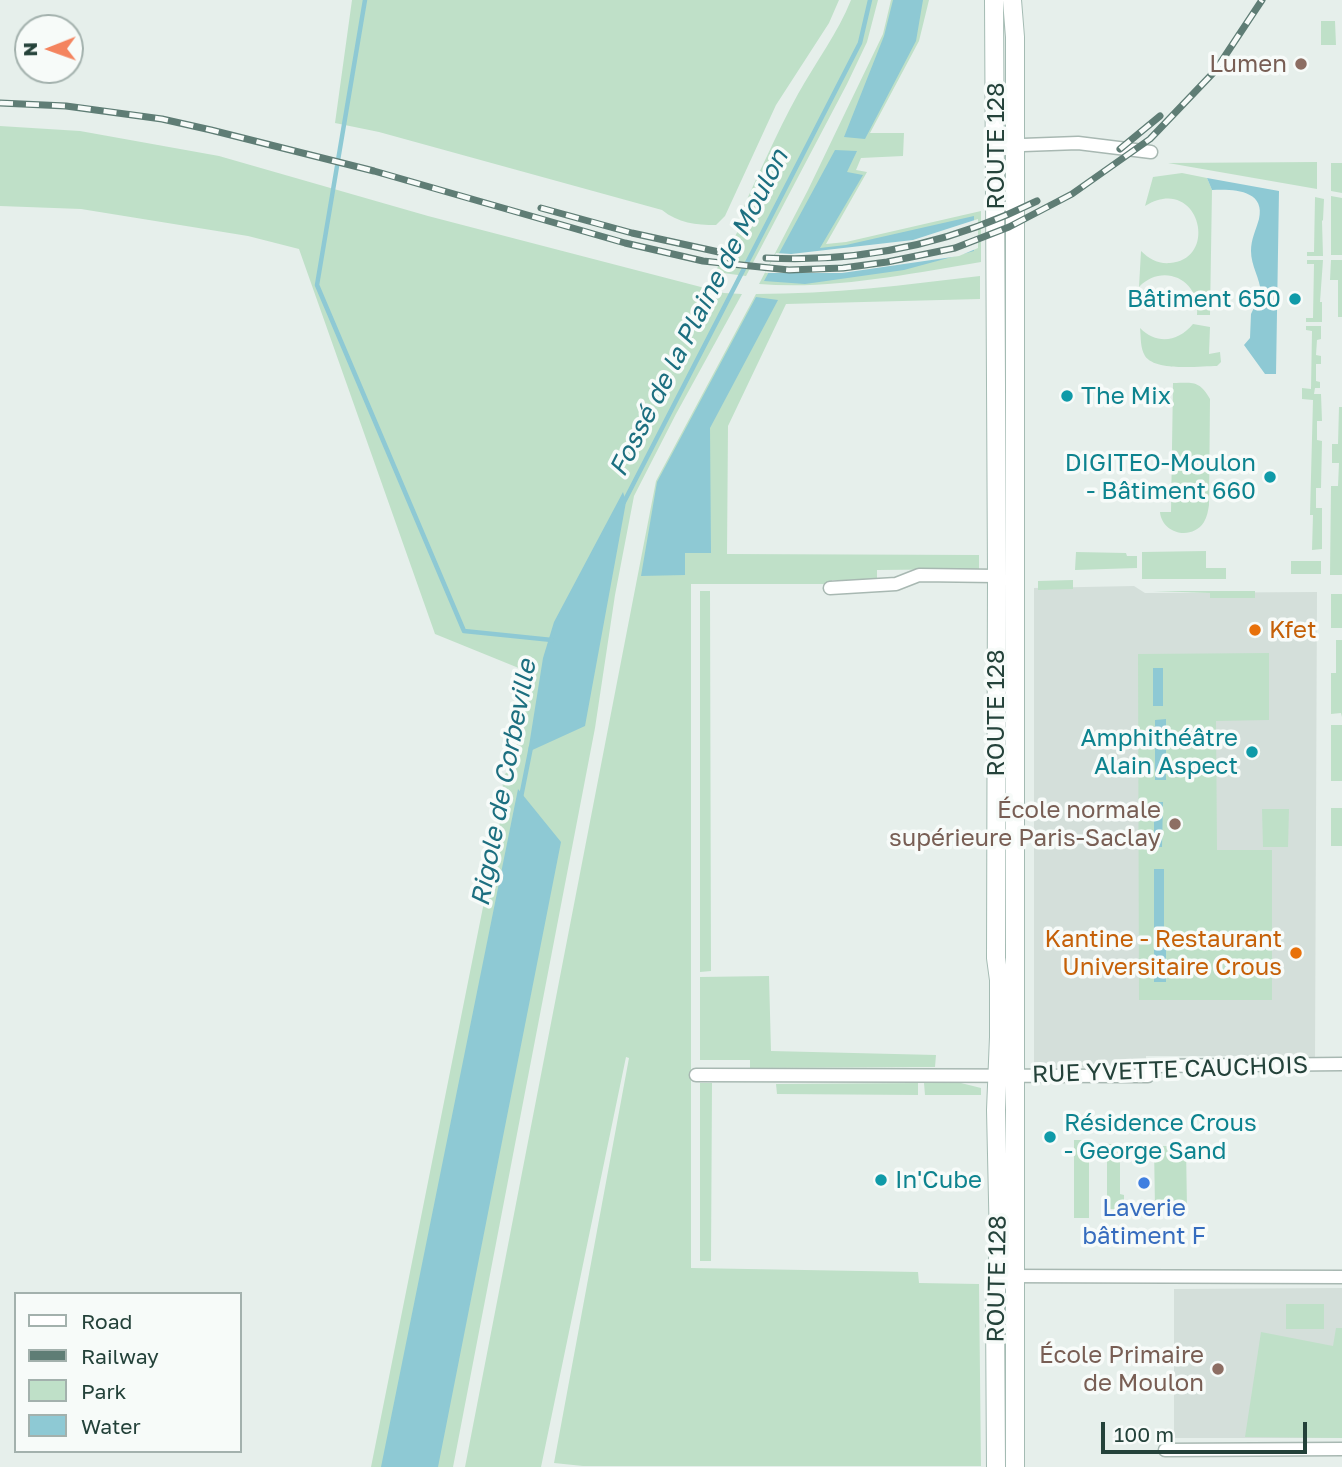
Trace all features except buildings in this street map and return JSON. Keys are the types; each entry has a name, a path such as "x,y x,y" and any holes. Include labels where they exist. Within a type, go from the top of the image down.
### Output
{"main road":[{"name":"ROUTE 128","path":"995,0 996,958 1006,1076 1015,1276 1015,1467"},
{"name":"ROUTE 128","path":"996,1467 996,1110 1006,1076 1015,146 1015,24 1012,0"}],"street":[{"path":"995,146 1078,143 1151,152"},
{"path":"831,588 896,584 919,575 997,576"},
{"name":"RUE YVETTE CAUCHOIS","path":"1006,1076 1148,1076 1148,1066 1342,1064"},
{"path":"696,1075 1006,1076"},
{"path":"997,1276 1342,1277"},
{"path":"1165,1450 1342,1450"}],"shaded area":[{"name":"École normale supérieure Paris-Saclay","path":"1134,586 1145,593 1317,592 1315,1061 1270,1061 1270,1056 1146,1056 1146,1067 1034,1068 1034,588"},
{"path":"1342,1288 1342,1438 1174,1438 1174,1289"}],"green space":[{"path":"352,0 839,0 829,23 776,105 725,216 716,225 688,222 674,218 662,210 379,132 335,123"},
{"path":"851,0 878,0 867,42 847,84 746,276 715,272 743,222 739,217 782,124"},
{"path":"891,0 929,0 919,41 870,133 904,133 903,156 861,158 856,170 867,172 826,244 846,242 981,211 981,262 843,283 759,284 808,190 883,34"},
{"path":"1321,21 1335,21 1336,45 1321,45"},
{"path":"0,126 80,131 219,156 428,216 724,293 742,294 634,496 615,595 595,728 453,1467 371,1467 504,802 502,777 512,767 531,673 435,634 299,249 248,236 81,209 0,206"},
{"path":"1317,162 1317,189 1168,163"},
{"path":"1331,163 1342,163 1342,193 1331,191"},
{"path":"1182,173 1207,178 1212,190 1210,315 1197,315 1193,292 1179,278 1159,276 1139,287 1141,251 1154,260 1170,263 1186,258 1195,248 1198,235 1190,208 1178,200 1163,199 1145,206 1153,177"},
{"path":"1000,192 1010,192 1010,532 1006,532 1006,481 1000,452"},
{"path":"1331,196 1342,198 1342,255 1331,255"},
{"path":"1315,197 1324,199 1323,256 1307,256 1307,252 1314,252"},
{"path":"1307,260 1323,260 1320,302 1322,322 1306,322 1306,318 1313,318 1314,264 1307,264"},
{"path":"1331,260 1342,260 1342,317 1338,317 1338,280 1330,280"},
{"path":"980,276 980,299 786,304 728,426 727,554 979,555 979,569 877,570 877,580 832,580 832,584 691,584 691,1268 918,1272 919,1283 979,1284 981,1466 583,1466 554,1463 629,1058 626,1057 541,1467 465,1467 656,481 756,294 841,291"},
{"path":"1193,324 1210,327 1209,354 1220,352 1221,362 1217,366 1168,366 1151,361 1145,356 1141,346 1140,328 1153,337 1167,339 1181,335"},
{"path":"1306,326 1321,326 1321,339 1317,340 1316,355 1321,356 1321,364 1316,364 1316,381 1320,382 1320,388 1315,388 1314,394 1321,394 1322,421 1317,421 1317,440 1322,441 1321,488 1316,488 1316,508 1322,508 1322,549 1312,550 1313,515 1310,515 1313,400 1302,399 1302,388 1311,389 1312,331 1306,330"},
{"path":"1173,383 1195,384 1202,388 1210,399 1209,505 1205,520 1199,528 1185,533 1166,526 1160,512 1171,512"},
{"path":"1339,407 1342,407 1342,575 1330,575 1331,486 1338,486 1339,463 1332,463 1332,444 1338,444"},
{"path":"1206,551 1206,568 1226,568 1226,579 1142,579 1142,552"},
{"path":"1076,552 1126,553 1127,556 1137,556 1137,568 1075,570"},
{"path":"1291,561 1321,561 1321,574 1291,574"},
{"path":"1073,580 1073,589 1038,590 1038,581"},
{"path":"700,591 710,591 711,971 700,972"},
{"path":"1153,591 1255,591 1255,598 1210,598 1210,593"},
{"path":"1331,594 1342,594 1342,628 1331,628"},
{"path":"1336,640 1342,640 1342,717 1341,713 1331,714 1331,673 1336,673"},
{"path":"1269,653 1269,720 1216,721 1217,850 1272,850 1272,1000 1139,1000 1138,654"},
{"path":"1331,725 1342,725 1342,781 1331,781"},
{"path":"1331,808 1342,808 1342,846 1331,846"},
{"path":"1262,809 1289,809 1288,847 1263,847"},
{"path":"769,976 771,1051 936,1055 935,1067 750,1068 750,1060 700,1060 700,977"},
{"path":"700,1083 712,1083 711,1261 700,1261"},
{"path":"918,1083 918,1095 777,1094 776,1084"},
{"path":"924,1083 961,1083 981,1088 981,1095 925,1095"},
{"path":"1074,1140 1089,1140 1089,1218 1074,1218"},
{"path":"1107,1144 1124,1144 1124,1159 1120,1160 1120,1194 1124,1195 1124,1209 1107,1209"},
{"path":"1154,1146 1186,1146 1187,1209 1155,1209"},
{"path":"1286,1304 1324,1304 1324,1329 1286,1329"},
{"path":"1336,1328 1342,1328 1342,1438 1245,1437 1261,1332 1333,1346"}],"water":[{"path":"893,0 923,0 916,41 865,139 844,137 884,36"},
{"path":"835,150 857,151 847,172 863,175 820,248 846,245 974,216 974,251 904,270 805,284 764,281"},
{"path":"1207,178 1279,191 1276,374 1265,374 1244,345 1250,338 1251,314 1261,293 1251,251 1260,209 1252,196 1245,193 1212,190"},
{"path":"756,297 778,300 710,428 711,553 685,553 685,575 641,576 657,482"},
{"path":"623,492 626,502 585,726 528,752 543,658 554,622"},
{"path":"1153,668 1163,668 1163,706 1153,706"},
{"path":"1166,719 1166,780 1155,780 1155,720"},
{"path":"518,789 561,842 438,1467 381,1467"},
{"path":"1154,802 1163,802 1162,847 1154,847"},
{"path":"1154,869 1164,869 1164,930 1154,930"},
{"path":"1166,945 1166,982 1154,982 1154,946"}],"pier":[{"path":"978,219 978,248 959,256 842,273 765,273 776,253 791,254 913,240"}],"waterway":[{"name":"Rigole de Corbeville","path":"365,0 317,285 464,631 552,640"},
{"name":"Fossé de la Plaine de Moulon","path":"624,502 860,43 870,0"},
{"name":"Rigole de Corbeville","path":"521,797 531,747"}],"railway":[{"path":"0,103 66,106 162,119 211,130 374,171 625,243 703,261 789,270 843,268 955,248 1009,227 1072,194 1150,139 1215,71 1262,0"},
{"path":"1120,149 1160,116"},
{"path":"766,258 836,257 905,247 972,228 1037,201"},
{"path":"541,208 632,233 728,254"}],"place":[{"name":"Lumen","path":"1301,64"},
{"name":"Bâtiment 650","path":"1295,299"},
{"name":"The Mix","path":"1067,396"},
{"name":"DIGITEO-Moulon - Bâtiment 660","path":"1270,477"},
{"name":"Kfet","path":"1255,630"},
{"name":"Amphithéâtre Alain Aspect","path":"1252,752"},
{"name":"École normale supérieure Paris-Saclay","path":"1175,824"},
{"name":"Kantine - Restaurant Universitaire Crous","path":"1296,953"},
{"name":"Résidence Crous - George Sand","path":"1050,1137"},
{"name":"In'Cube","path":"881,1180"},
{"name":"Laverie bâtiment F","path":"1144,1183"},
{"name":"École Primaire de Moulon","path":"1218,1369"}]}
